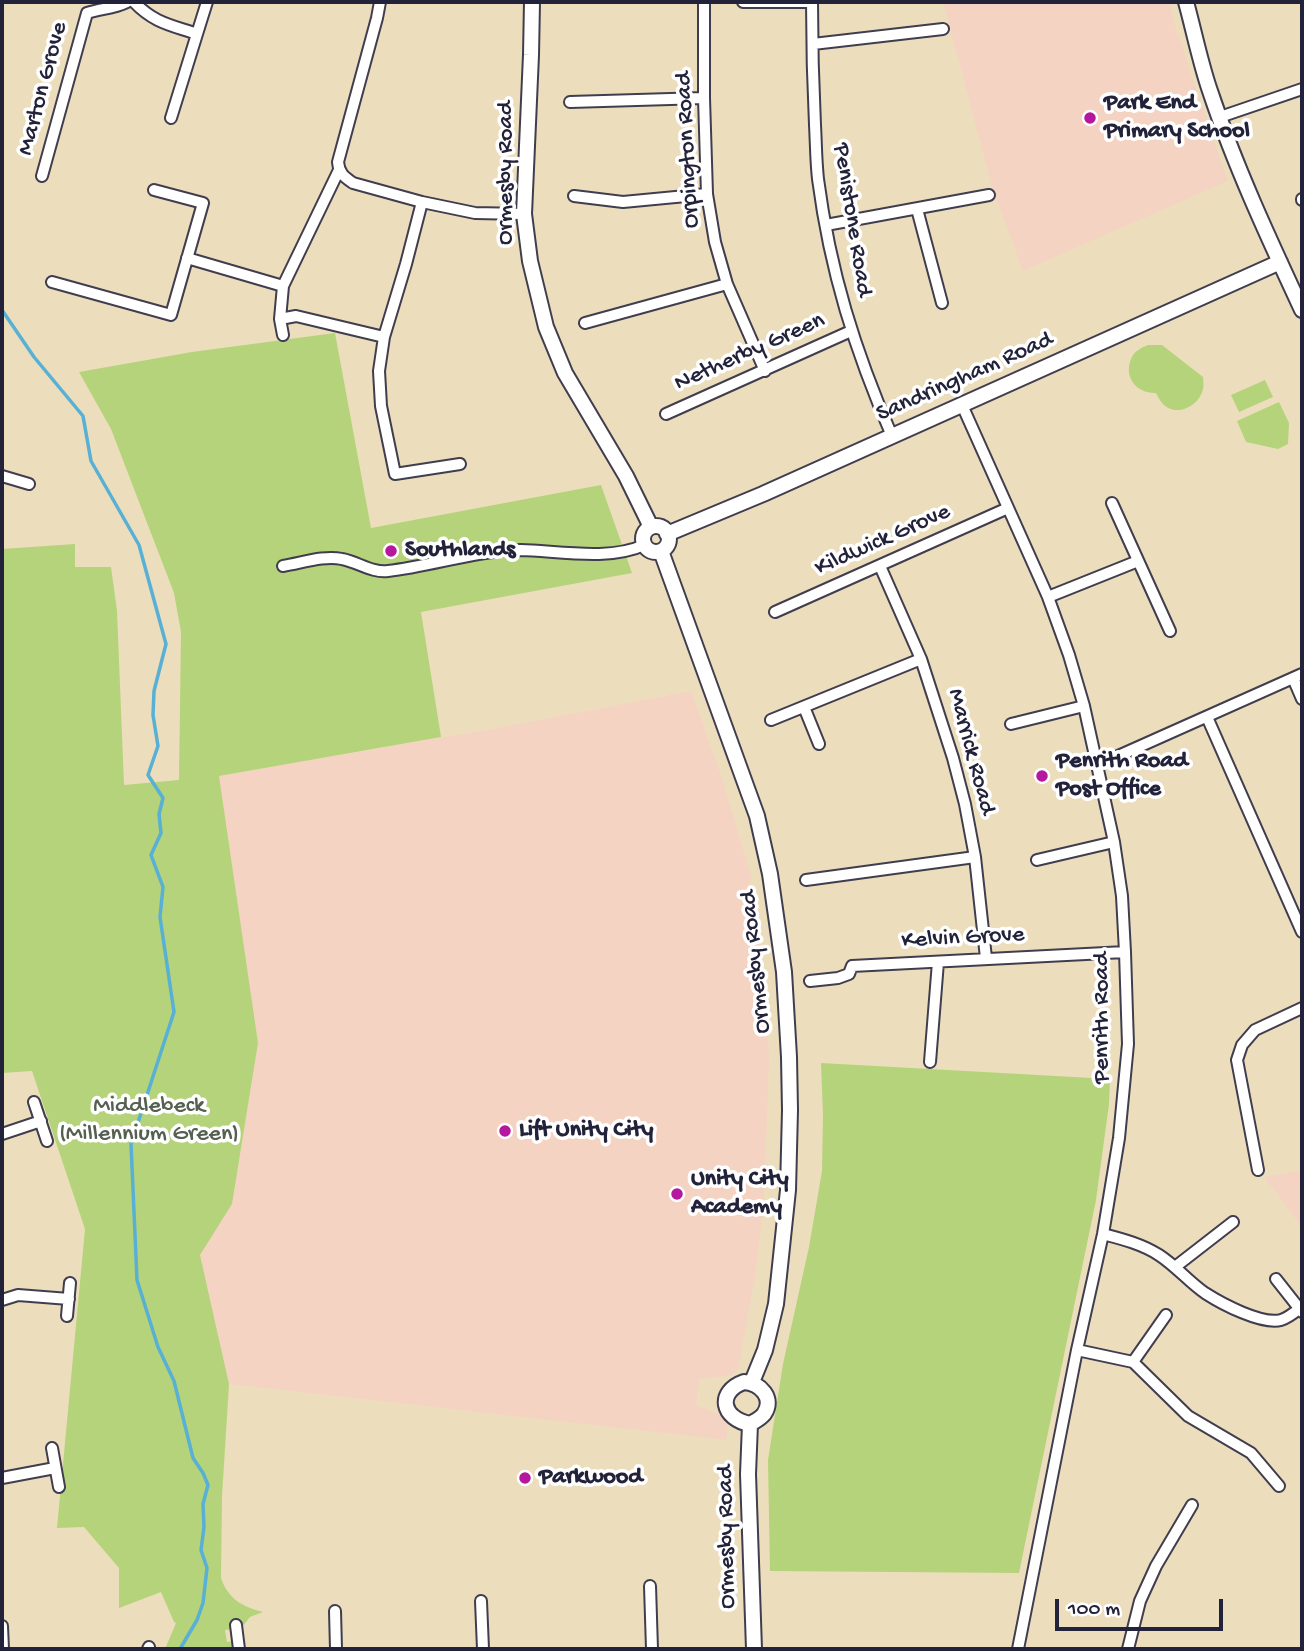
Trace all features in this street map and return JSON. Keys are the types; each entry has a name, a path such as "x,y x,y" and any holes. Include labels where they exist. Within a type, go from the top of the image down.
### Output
{"street":[{"name":"Marton Grove","path":"42,176 87,13 100,8 116,8 127,2"},
{"path":"134,2 156,21 197,34"},
{"path":"171,118 207,2"},
{"path":"380,2 338,162 339,170 353,183 422,202 475,214 524,214"},
{"name":"Ormesby Road","path":"532,2 524,214 530,261 546,327 565,373 626,476 651,527"},
{"name":"Orpington Road","path":"704,2 707,194 715,242 727,285 765,371"},
{"path":"743,2 812,2"},
{"name":"Penistone Road","path":"812,2 818,177 826,225 838,287 851,331 870,386 892,436"},
{"path":"1186,2 1209,88 1302,310"},
{"path":"813,44 943,29"},
{"path":"1220,117 1302,89"},
{"path":"570,102 704,98"},
{"path":"282,335 280,319 283,286 339,170"},
{"path":"52,282 171,315 203,203 154,190"},
{"path":"574,196 623,202 707,194"},
{"path":"826,225 989,195"},
{"path":"422,202 384,337 379,371 381,407 395,474 460,464"},
{"path":"917,209 942,303"},
{"path":"187,258 283,286"},
{"name":"Sandringham Road","path":"667,534 764,494 1280,262"},
{"path":"585,323 727,285"},
{"path":"280,319 296,316 384,337"},
{"name":"Netherby Green","path":"666,414 851,331"},
{"name":"Penrith Road","path":"962,405 1048,597 1069,655 1084,706 1114,842 1122,896 1125,952 1128,1044 1119,1138 1103,1234 1077,1350 1018,1649"},
{"path":"2,476 29,484"},
{"path":"1112,503 1170,631"},
{"name":"Kildwick Grove","path":"775,612 1008,508"},
{"path":"651,527 662,528 667,534 667,545 661,551 651,551 644,545 644,534 651,527"},
{"path":"284,566 333,558 388,571 490,552 520,550 609,553 628,551 644,545"},
{"name":"Ormesby Road","path":"661,551 757,816 770,874 784,972 790,1110 788,1190 776,1304 765,1350 752,1382"},
{"path":"1048,597 1138,561"},
{"name":"Marrick Road","path":"880,566 921,659 953,758 975,857 986,958"},
{"path":"771,720 787,719 804,707 921,659"},
{"path":"1098,765 1297,676 1302,699"},
{"path":"1011,723 1084,706"},
{"path":"804,707 819,744"},
{"path":"1207,717 1302,932"},
{"path":"1037,860 1114,842"},
{"path":"806,880 975,857"},
{"name":"Kelvin Grove","path":"810,981 838,978 849,974 852,966 1125,952"},
{"path":"930,1062 937,962"},
{"path":"1258,1170 1237,1059 1242,1045 1255,1030 1302,1008"},
{"path":"34,1102 47,1140"},
{"path":"2,1134 41,1121"},
{"path":"1175,1267 1233,1222"},
{"path":"1103,1234 1145,1247 1175,1267 1206,1294 1249,1315 1272,1321 1289,1317 1301,1310 1276,1279"},
{"path":"67,1316 70,1283"},
{"path":"2,1300 18,1295 69,1299"},
{"path":"1133,1362 1166,1315"},
{"path":"1077,1350 1133,1362 1188,1416 1251,1453 1279,1486"},
{"path":"752,1382 758,1385 768,1401 763,1415 750,1424 740,1422 730,1415 726,1406 725,1399 739,1383 752,1382"},
{"name":"Ormesby Road","path":"750,1424 748,1474 754,1649"},
{"path":"52,1448 60,1487"},
{"path":"2,1478 55,1468"},
{"path":"1128,1649 1140,1601 1156,1566 1192,1505"},
{"path":"650,1586 652,1649"},
{"path":"481,1601 483,1649"},
{"path":"335,1611 336,1649"},
{"path":"236,1625 239,1649"},
{"path":"2,1626 3,1649"}],"shaded area":[{"name":"Park End Primary School","path":"943,2 1170,2 1177,34 1228,181 1023,271 992,187"},
{"name":"Lift Unity City","path":"691,691 722,778 752,879 749,880 766,992 769,1061 764,1200 756,1272 738,1370 729,1376 699,1379 696,1405 719,1414 726,1420 726,1440 229,1384 200,1255 232,1204 258,1043 219,776"},
{"path":"1302,1170 1302,1227 1264,1177"}],"green space":[{"name":"Middlebeck (Millennium Green)","path":"335,333 371,528 601,485 632,573 421,612 441,737 219,776 258,1043 232,1204 200,1255 229,1384 222,1496 221,1578 232,1597 249,1608 263,1612 250,1617 242,1627 241,1621 233,1622 233,1629 225,1630 227,1642 235,1641 231,1649 165,1649 176,1623 161,1592 119,1608 119,1568 84,1527 57,1528 85,1229 32,1071 2,1073 2,549 75,544 75,567 111,567 117,611 124,785 179,780 181,632 174,593 111,429 79,372 192,352"},
{"path":"1148,345 1162,345 1203,377 1203,388 1197,401 1186,408 1173,410 1162,403 1156,393 1143,391 1134,384 1129,372 1131,359 1136,352"},
{"path":"1265,380 1273,397 1239,412 1231,395"},
{"path":"1279,402 1289,423 1288,444 1278,449 1246,442 1237,421"},
{"path":"821,1063 1110,1079 1096,1200 1019,1573 770,1571 768,1460 783,1364 809,1247 822,1171"}],"waterway":[{"path":"2,310 34,357 83,416 91,461 139,545 166,644 154,691 153,715 158,746 148,775 163,798 159,814 161,833 151,855 163,887 160,917 174,1012 131,1144 137,1280 158,1347 174,1381 193,1458 208,1485 203,1504 201,1550 207,1568 203,1603 197,1620 180,1649"}],"place":[{"name":"Park End Primary School","path":"1090,118"},
{"name":"Southlands","path":"391,551"},
{"name":"Penrith Road Post Office","path":"1042,776"},
{"name":"Lift Unity City","path":"505,1131"},
{"name":"Unity City Academy","path":"677,1194"},
{"name":"Parkwood","path":"525,1478"}]}
